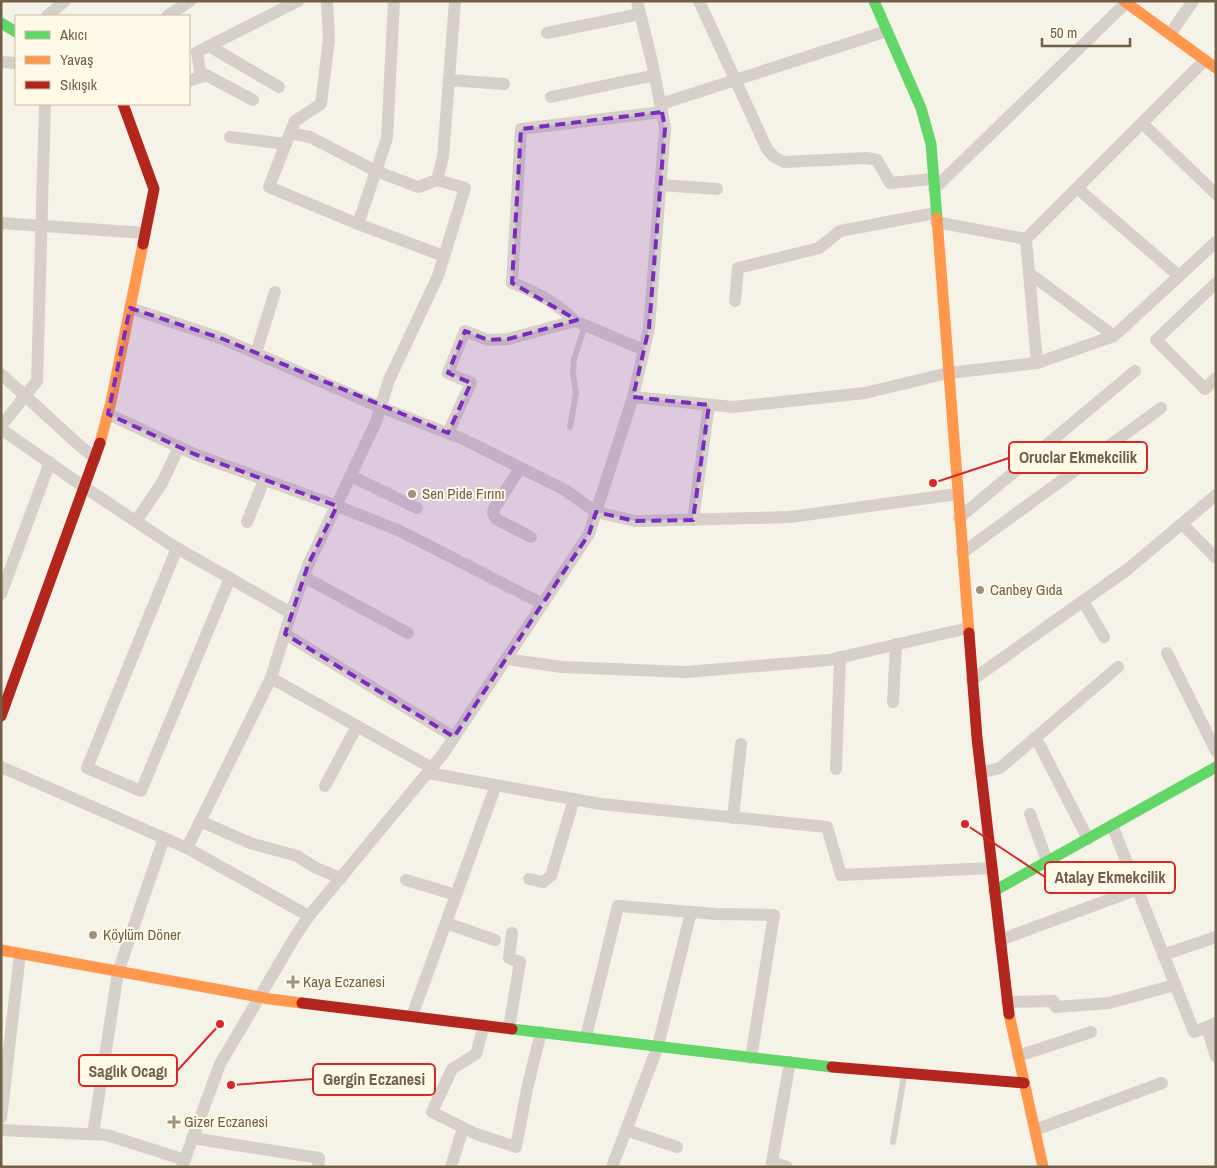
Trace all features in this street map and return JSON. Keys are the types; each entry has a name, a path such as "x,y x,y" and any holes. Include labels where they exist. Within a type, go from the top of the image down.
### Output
{"main road":[{"path":"874,1 921,108 930,144 980,773 1007,1002 1043,1167"},
{"path":"1125,2 1216,68"},
{"path":"1,23 15,31"},
{"path":"1,716 95,458 108,414 146,233 154,189 123,105"},
{"path":"994,891 1216,767"},
{"path":"1,950 259,997 751,1058 904,1075 1024,1083"}],"street":[{"path":"49,15 65,1"},
{"path":"169,15 190,1"},
{"path":"201,77 197,52 298,1"},
{"path":"327,1 329,39 321,104 296,121 270,187 358,224 444,256"},
{"path":"358,224 387,138 394,1"},
{"path":"437,180 443,157 455,1"},
{"path":"699,1 767,149 774,157 784,162 867,158 877,160 890,182 933,184 1125,2"},
{"path":"1170,34 1193,1"},
{"path":"1,1130 107,1135 183,1163 220,1064 296,934 430,770 589,534 633,397 649,328 665,128 639,8 547,33"},
{"path":"644,350 580,324 529,289 512,283 521,129 661,108 735,80 887,31"},
{"path":"209,46 279,87"},
{"path":"1038,363 1026,239 1205,60"},
{"path":"1,62 15,63"},
{"path":"190,81 206,75 253,100"},
{"path":"551,97 655,75"},
{"path":"449,80 504,84"},
{"path":"45,105 36,380 1,427 84,488 136,522 177,548 291,613"},
{"path":"1142,123 1216,194"},
{"path":"186,848 270,678 308,564 376,422 389,380 438,276 465,188 437,180 418,187 376,171 310,138 230,137"},
{"path":"661,185 717,189"},
{"path":"1076,188 1179,276"},
{"path":"735,301 738,268 819,248 840,231 936,218 1026,239"},
{"path":"1,223 146,233"},
{"path":"633,397 733,407 865,393 948,373 1038,363 1114,336 1216,242"},
{"path":"1029,273 1114,336"},
{"path":"1216,283 1156,340 1205,389 1216,378"},
{"path":"256,353 275,292"},
{"path":"130,308 223,339 380,408 448,433 565,490 596,512 635,522 790,516 957,494"},
{"path":"448,433 470,383 448,373 465,331 488,340 508,340 580,324"},
{"path":"959,518 1134,371"},
{"path":"1,374 95,458"},
{"path":"693,520 709,405"},
{"path":"962,552 1161,408"},
{"path":"108,414 179,448 400,531 543,604"},
{"path":"136,522 162,483 179,448"},
{"path":"1,594 50,462"},
{"path":"520,468 494,508 493,513 496,518 531,537"},
{"path":"351,476 417,508"},
{"path":"247,522 264,480"},
{"path":"972,680 1128,569 1216,495"},
{"path":"1182,524 1216,558"},
{"path":"177,548 87,768 141,791 230,578"},
{"path":"304,577 408,634"},
{"path":"1082,601 1104,637"},
{"path":"506,659 562,667 686,672 829,660 968,628"},
{"path":"285,634 454,737"},
{"path":"893,702 896,644"},
{"path":"1167,653 1216,751"},
{"path":"836,769 840,657"},
{"path":"980,773 1000,768 1118,667"},
{"path":"270,678 357,726 430,770 496,785 601,804 827,827 841,875 992,868"},
{"path":"325,786 357,726"},
{"path":"1036,738 1088,839"},
{"path":"733,818 741,744"},
{"path":"1,767 186,848 309,916"},
{"path":"412,1016 496,785"},
{"path":"529,879 543,882 552,876 574,799"},
{"path":"1030,814 1047,861"},
{"path":"200,821 250,843 297,856 316,868 341,878"},
{"path":"1112,825 1194,1032 1211,1025 1216,1057"},
{"path":"93,1134 118,972 164,838"},
{"path":"406,880 456,895"},
{"path":"1000,940 1138,889"},
{"path":"586,1037 618,906 691,912 774,915 751,1058"},
{"path":"612,1167 658,1046 691,912"},
{"path":"446,923 495,940"},
{"path":"509,1028 520,962 509,958 512,933"},
{"path":"1163,955 1216,937"},
{"path":"1,1118 20,954"},
{"path":"1007,1002 1053,1001 1056,1007 1109,1003 1175,985"},
{"path":"484,1025 476,1054 452,1068 432,1112 476,1134 516,1147 527,1089 541,1032"},
{"path":"1018,1056 1091,1032"},
{"path":"787,1167 772,1162 790,1062"},
{"path":"1035,1130 1162,1083"},
{"path":"451,1167 463,1128"},
{"path":"626,1130 677,1147"},
{"path":"192,1138 319,1158 318,1167"}],"lane":[{"path":"570,427 576,393 573,374 580,324"},
{"path":"893,1142 904,1075"}],"highlighted area":[{"path":"662,112 665,128 649,328 633,397 709,405 693,520 635,521 596,512 589,534 454,737 285,634 308,565 337,506 194,454 108,414 130,308 223,339 448,433 471,383 448,373 465,331 488,340 508,339 577,320 512,283 521,129"}],"traffic: fast":[{"path":"874,1 921,108 931,144 937,218"},
{"path":"1,23 15,31"},
{"path":"994,891 1216,767"},
{"path":"512,1029 832,1067"}],"traffic: slow":[{"path":"1124,1 1216,68"},
{"path":"937,218 969,633"},
{"path":"100,443 111,402 143,244"},
{"path":"1,950 270,999 302,1003"},
{"path":"1009,1014 1043,1167"}],"traffic: jam":[{"path":"123,105 154,189 143,244"},
{"path":"1,716 100,443"},
{"path":"969,633 977,738 1009,1014"},
{"path":"302,1003 512,1029"},
{"path":"832,1067 1024,1083"}],"place":[{"name":"Oruclar Ekmekcilik","path":"933,483"},
{"name":"Sen Pide Fırını","path":"412,494"},
{"name":"Canbey Gıda","path":"980,590"},
{"name":"Atalay Ekmekcilik","path":"965,824"},
{"name":"Köylüm Döner","path":"93,935"},
{"name":"Kaya Eczanesi","path":"293,982"},
{"name":"Saglık Ocagı","path":"220,1024"},
{"name":"Gergin Eczanesi","path":"231,1085"},
{"name":"Gizer Eczanesi","path":"174,1122"}]}
